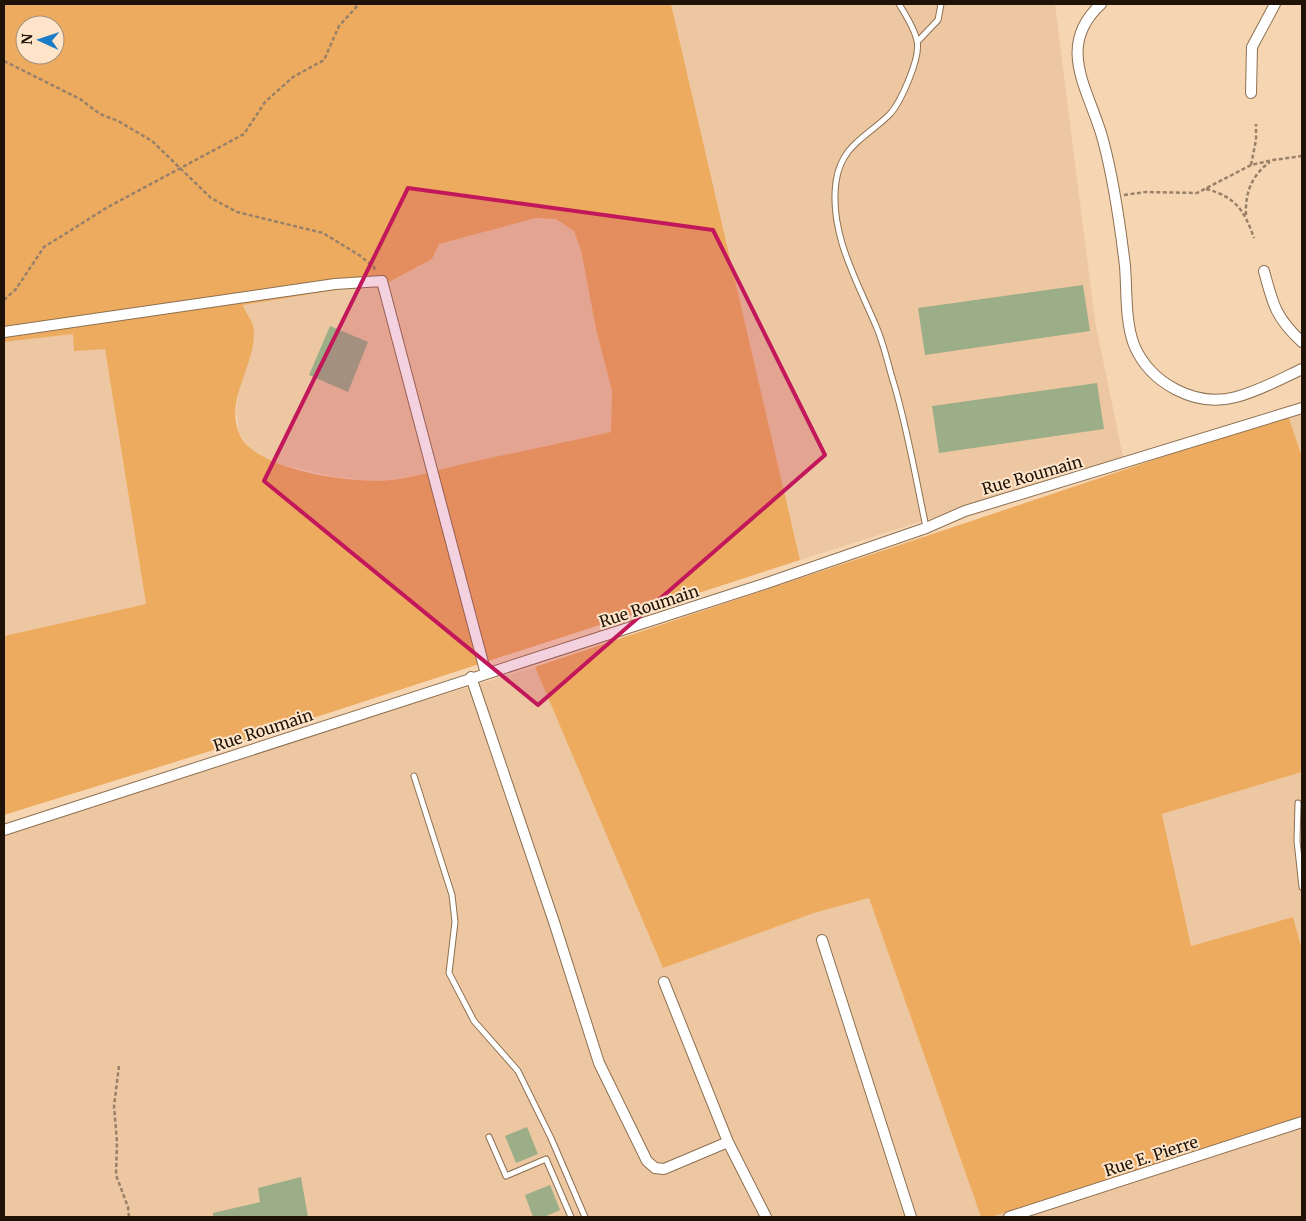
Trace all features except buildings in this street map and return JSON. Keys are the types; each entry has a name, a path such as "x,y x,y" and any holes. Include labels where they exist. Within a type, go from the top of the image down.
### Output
{"street":[{"path":"1100,4 1084,25 1078,41 1077,64 1103,140 1115,196 1124,262 1129,322 1134,344 1143,361 1154,375 1171,387 1192,396 1212,400 1235,398 1253,392 1302,369"},
{"path":"1252,93 1252,47 1275,4"},
{"path":"1264,271 1277,314 1285,326 1302,342"},
{"path":"4,332 335,284 382,281 486,674"},
{"name":"Rue Roumain","path":"4,830 471,677 486,674 764,584 926,528 965,511 1302,408"},
{"path":"471,677 600,1063 647,1161 655,1168 664,1169 728,1142"},
{"path":"822,940 911,1217"},
{"path":"664,982 728,1142 766,1217"},
{"name":"Rue E. Pierre","path":"1009,1217 1302,1122"}],"lane":[{"path":"898,4 918,42"},
{"path":"926,528 895,386 877,328 846,258 834,205 836,181 842,160 855,141 890,114 902,97 910,79 918,42 938,20 941,4"},
{"path":"414,776 452,894 455,922 449,973 474,1021 518,1070 551,1138 585,1217"},
{"path":"1298,803 1297,841 1302,887"},
{"path":"489,1137 506,1176 546,1159 571,1217"}],"path":[{"path":"4,300 16,289 44,247 108,207 244,134 266,102 294,77 324,60 339,26 359,4"},
{"path":"4,61 80,99 100,114 118,121 152,141 180,170 212,198 237,212 323,233 359,255 374,267 376,282"},
{"path":"1251,165 1255,146 1256,124"},
{"path":"1115,196 1146,192 1189,193 1206,189 1251,165 1302,156"},
{"path":"1254,238 1246,216 1245,203 1254,177 1273,160"},
{"path":"1206,189 1228,197 1246,216"},
{"path":"119,1066 114,1106 117,1142 116,1175 128,1207 129,1217"}],"highlighted area":[{"path":"408,188 713,230 825,455 538,705 264,481"}],"shaded area":[{"path":"4,4 671,4 800,560 233,744 4,815 4,636 146,604 105,349 74,351 73,334 4,342","holes":["536,218 556,219 574,231 581,250 596,329 612,391 611,432 409,477 376,481 331,477 284,466 264,457 248,446 239,433 236,419 239,392 252,352 254,338 253,325 243,305 391,281 432,259 439,244"]},
{"path":"671,4 1055,4 1095,321 1123,457 800,560"},
{"path":"536,218 556,219 574,231 581,250 596,329 612,391 611,432 392,480 372,481 331,476 270,462 252,452 239,433 236,411 239,389 252,346 252,325 242,305 391,281 432,259 439,244"},
{"path":"73,334 105,349 146,604 4,636 4,342"},
{"path":"1302,410 1302,457 1288,415"},
{"path":"1288,415 1302,457 1302,772 1162,814 1191,946 1293,917 1302,950 1302,1117 991,1217 981,1217 869,898 814,913 663,968 535,667"},
{"path":"535,667 663,967 814,913 869,898 981,1217 4,1217 4,833 244,755"},
{"path":"1302,772 1302,950 1293,917 1191,946 1162,814"},
{"path":"1302,1117 1302,1217 991,1217"}]}
